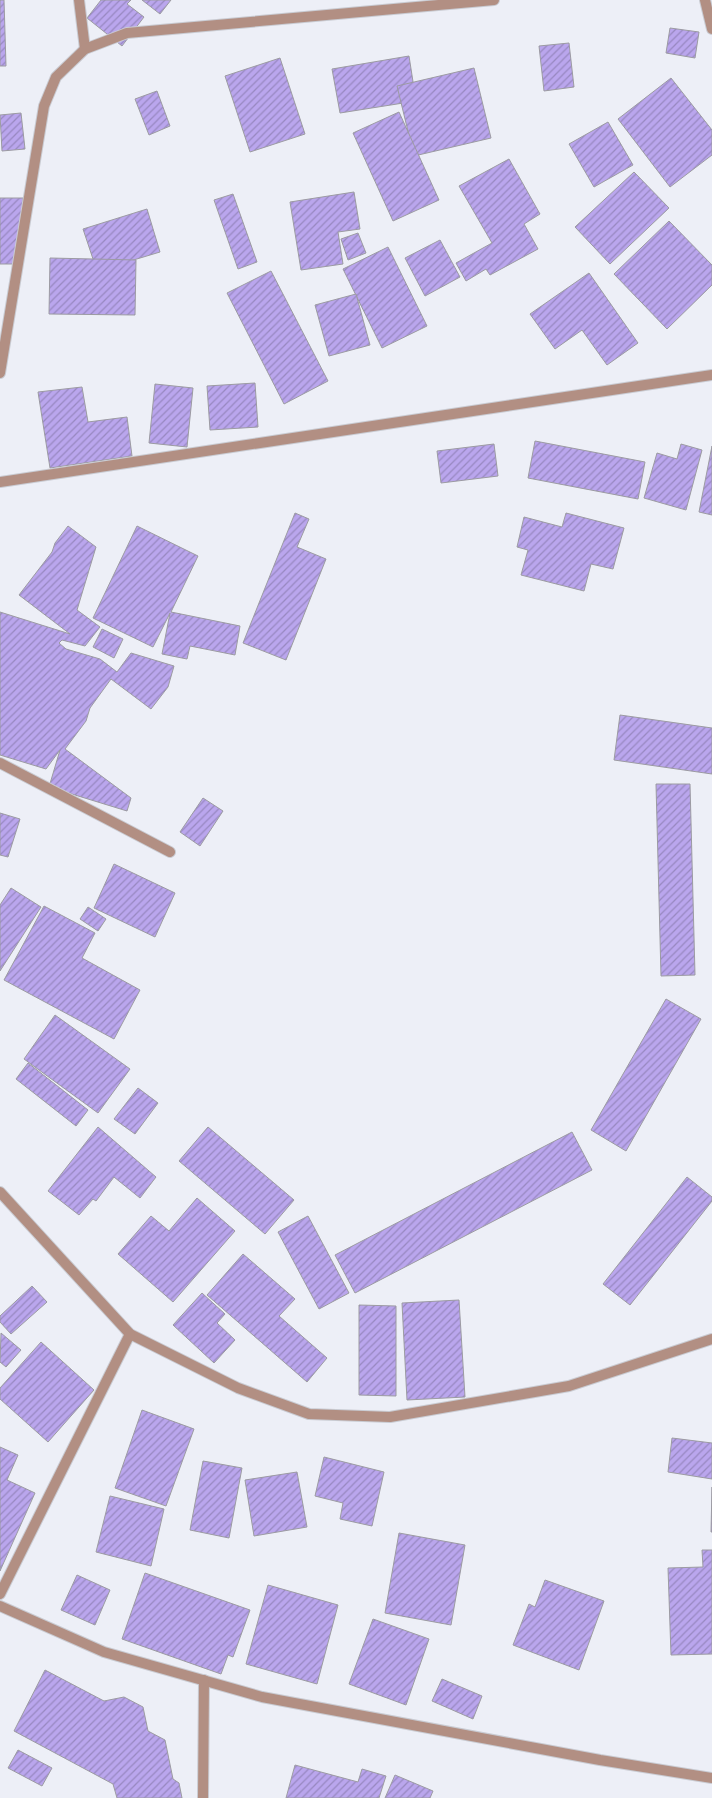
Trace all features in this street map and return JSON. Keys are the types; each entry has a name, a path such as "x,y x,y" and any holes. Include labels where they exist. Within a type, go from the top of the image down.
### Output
{"street":[{"path":"79,0 85,50"},
{"path":"0,373 44,106 56,77 85,50 127,33 494,0"},
{"path":"705,0 712,29"},
{"path":"0,482 712,375"},
{"path":"0,763 170,852"},
{"path":"0,1192 130,1334 238,1388 309,1414 390,1418 569,1386 712,1339"},
{"path":"0,1594 130,1334"},
{"path":"0,1606 104,1652 272,1699 591,1758 712,1778"},
{"path":"203,1798 204,1680"}],"building":[{"path":"0,0 4,0 6,66 0,66"},
{"path":"101,0 131,0 127,4 144,17 122,46 87,18"},
{"path":"142,0 171,0 160,14"},
{"path":"670,28 699,32 695,58 666,53"},
{"path":"569,43 574,87 544,91 539,46"},
{"path":"409,56 416,101 340,113 332,69"},
{"path":"280,58 305,134 250,152 225,76"},
{"path":"474,68 491,138 414,156 397,86"},
{"path":"671,78 712,130 712,155 670,187 618,119"},
{"path":"157,91 170,126 149,135 135,99"},
{"path":"399,112 439,200 393,221 353,133"},
{"path":"21,113 25,149 2,151 0,115"},
{"path":"608,122 633,165 594,187 569,144"},
{"path":"509,159 540,214 524,224 538,249 490,275 486,269 466,281 456,263 492,243 459,186"},
{"path":"634,172 669,208 610,264 575,227"},
{"path":"354,192 360,229 338,232 343,264 301,270 290,202"},
{"path":"233,194 257,262 238,269 214,200"},
{"path":"0,198 23,198 22,264 0,264"},
{"path":"147,209 160,252 97,271 83,229"},
{"path":"669,221 712,265 712,285 667,329 614,274"},
{"path":"358,233 366,253 348,260 341,239"},
{"path":"440,240 460,277 425,296 405,258"},
{"path":"388,247 427,326 382,348 343,269"},
{"path":"50,258 136,260 135,315 49,314"},
{"path":"271,271 328,381 284,404 227,293"},
{"path":"589,273 638,343 607,365 582,330 555,349 530,314"},
{"path":"356,294 370,345 329,356 315,305"},
{"path":"255,383 258,427 210,430 207,386"},
{"path":"155,384 193,388 187,447 149,443"},
{"path":"82,387 88,422 127,417 132,456 50,468 38,392"},
{"path":"535,441 645,462 638,499 528,478"},
{"path":"494,444 498,476 441,483 437,451"},
{"path":"681,444 702,450 686,510 644,498 657,453 677,459"},
{"path":"712,446 712,515 699,512"},
{"path":"295,513 309,519 297,547 326,559 286,660 243,643"},
{"path":"566,513 624,528 613,569 591,564 584,591 521,575 528,550 517,547 524,517 562,527"},
{"path":"68,526 96,547 77,610 100,627 85,646 62,640 59,643 66,649 100,659 117,672 131,653 174,666 168,687 151,709 111,679 90,708 86,721 65,749 131,798 127,811 49,787 60,750 46,769 0,755 0,612 70,634 19,595 52,552 55,543"},
{"path":"137,526 198,556 171,612 240,626 235,655 190,646 187,659 162,654 170,613 153,647 93,618"},
{"path":"102,629 123,639 114,658 93,647"},
{"path":"620,715 712,728 712,774 614,760"},
{"path":"656,784 690,784 695,975 661,976"},
{"path":"203,798 223,811 200,846 180,832"},
{"path":"0,813 20,819 8,857 0,855"},
{"path":"114,864 175,893 155,937 94,908"},
{"path":"11,888 41,907 0,971 0,905"},
{"path":"44,906 95,933 82,958 140,990 114,1039 4,980"},
{"path":"88,907 106,919 98,931 80,919"},
{"path":"666,999 701,1019 626,1151 591,1130"},
{"path":"55,1015 130,1069 98,1113 24,1059"},
{"path":"28,1063 88,1110 76,1126 16,1079"},
{"path":"138,1088 158,1103 135,1134 114,1119"},
{"path":"98,1127 156,1177 140,1198 114,1177 96,1201 93,1199 79,1215 48,1191"},
{"path":"208,1127 294,1200 265,1234 179,1161"},
{"path":"572,1132 592,1170 355,1293 335,1255"},
{"path":"687,1177 712,1197 712,1201 630,1305 603,1284"},
{"path":"197,1198 235,1231 173,1302 118,1254 151,1216 169,1231"},
{"path":"308,1216 349,1293 319,1309 278,1232"},
{"path":"243,1254 295,1299 279,1316 327,1358 307,1382 207,1295"},
{"path":"32,1286 47,1302 11,1334 0,1322 0,1316"},
{"path":"202,1293 225,1314 217,1323 235,1340 214,1363 173,1325"},
{"path":"459,1300 465,1397 407,1400 402,1303"},
{"path":"359,1305 396,1306 396,1396 359,1395"},
{"path":"1,1333 21,1350 6,1367 0,1362"},
{"path":"41,1342 94,1390 48,1442 0,1399 0,1388"},
{"path":"142,1410 194,1429 166,1506 115,1488"},
{"path":"672,1438 712,1443 712,1479 668,1472"},
{"path":"0,1447 18,1455 7,1480 35,1493 0,1571"},
{"path":"324,1457 384,1472 372,1526 340,1519 343,1503 315,1496"},
{"path":"203,1461 242,1468 229,1538 190,1530"},
{"path":"297,1472 307,1527 254,1536 245,1480"},
{"path":"712,1487 712,1532 711,1532"},
{"path":"110,1496 164,1509 151,1566 96,1552"},
{"path":"399,1533 465,1545 451,1625 385,1613"},
{"path":"702,1550 712,1550 712,1654 671,1655 668,1568 703,1567"},
{"path":"145,1573 250,1610 233,1657 228,1655 221,1674 122,1639"},
{"path":"77,1575 110,1590 95,1625 61,1610"},
{"path":"545,1580 604,1601 579,1670 513,1645 529,1604 535,1607"},
{"path":"268,1585 338,1605 317,1684 246,1664"},
{"path":"373,1619 429,1639 406,1705 349,1684"},
{"path":"45,1670 104,1701 124,1697 143,1707 148,1731 165,1740 173,1779 179,1783 182,1798 117,1798 113,1784 14,1731"},
{"path":"442,1679 482,1696 473,1719 432,1701"},
{"path":"18,1750 52,1768 42,1786 8,1768"},
{"path":"295,1765 358,1782 362,1769 386,1776 379,1798 286,1798"},
{"path":"395,1775 433,1791 430,1798 385,1798"}]}
